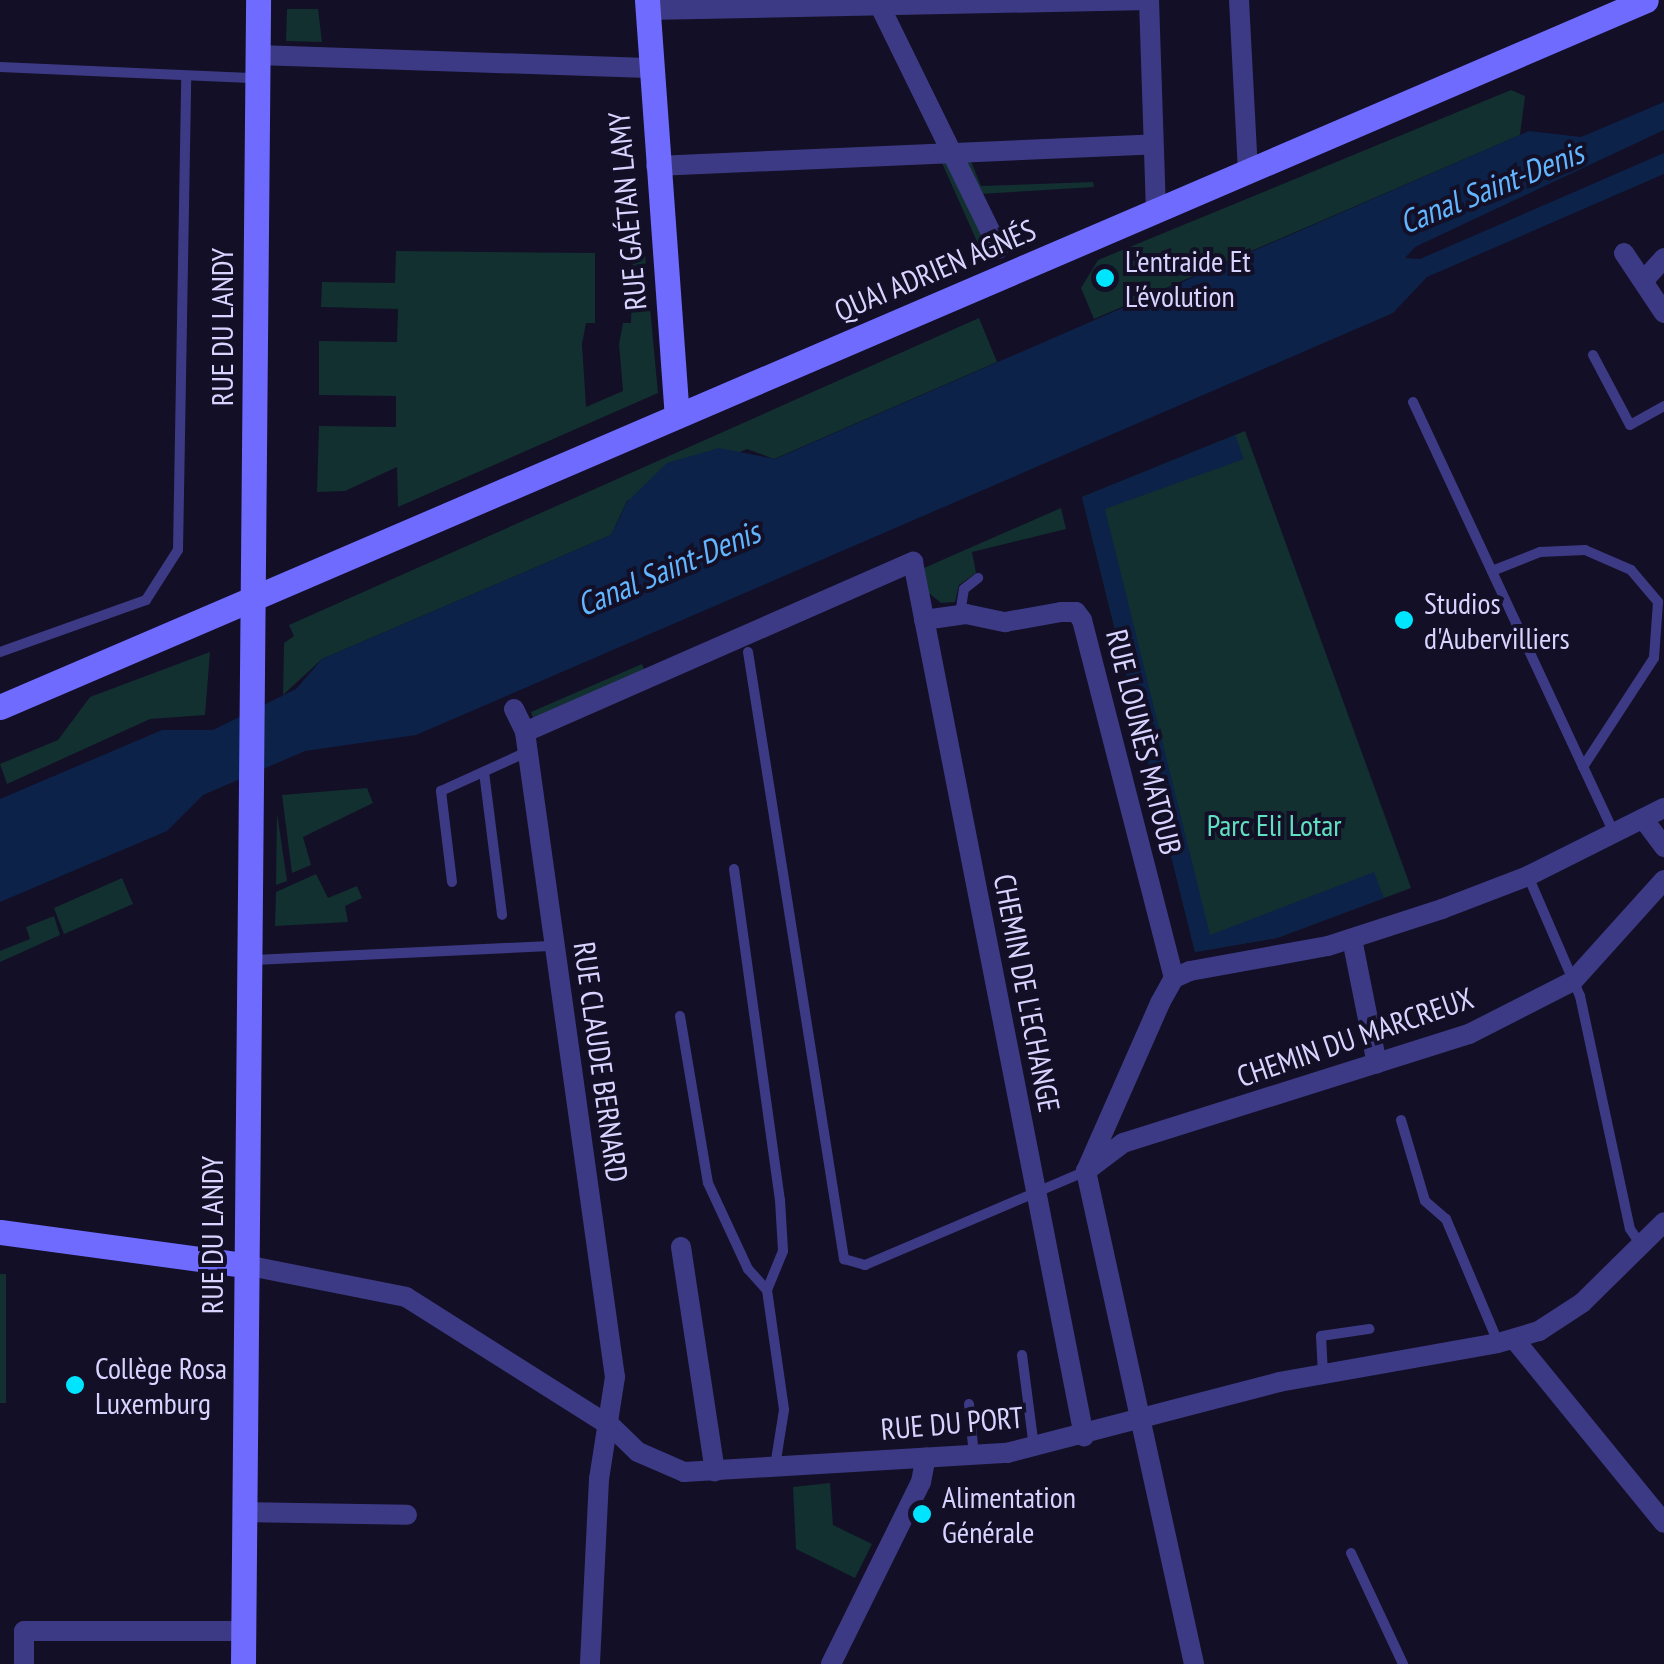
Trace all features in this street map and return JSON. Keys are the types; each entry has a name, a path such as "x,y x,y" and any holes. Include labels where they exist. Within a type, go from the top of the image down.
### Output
{"street":[{"name":"RUE DU LANDY","path":"242,1664 258,0"},
{"path":"647,5 1149,0 1156,209"},
{"path":"1239,0 1248,170"},
{"name":"QUAI ADRIEN AGNÉS","path":"0,707 1646,0"},
{"path":"879,3 948,154 998,249"},
{"name":"RUE GAÉTAN LAMY","path":"647,5 648,68 678,416"},
{"path":"257,67 648,68"},
{"path":"656,166 1151,144"},
{"path":"1624,253 1646,278 1664,313"},
{"path":"1646,278 1664,258"},
{"name":"CHEMIN DE L'ECHANGE","path":"526,742 913,562 1084,1436"},
{"name":"RUE LOUNÈS MATOUB","path":"924,620 960,614 1006,622 1076,612 1082,620 1182,974"},
{"name":"RUE CLAUDE BERNARD","path":"514,709 526,742 615,1378 612,1427 598,1479 590,1664"},
{"path":"1194,1664 1144,1416 1086,1167 1182,974 1352,939 1528,876 1615,836 1664,808"},
{"path":"1644,820 1664,847"},
{"name":"CHEMIN DU MARCREUX","path":"1086,1167 1123,1144 1470,1034 1573,981 1664,880"},
{"path":"1352,939 1377,1064"},
{"name":"RUE DU PORT","path":"245,1264 406,1297 612,1427 638,1452 684,1472 974,1456 1034,1448 1144,1416 1323,1375 1506,1341 1582,1303 1664,1222"},
{"path":"0,1232 245,1264"},
{"path":"681,1247 715,1471"},
{"path":"1506,1341 1664,1523"},
{"path":"831,1664 921,1482 926,1457"},
{"path":"242,1512 407,1515"},
{"path":"24,1664 24,1631 243,1632"}],"lane":[{"path":"0,66 186,77 257,67"},
{"path":"0,652 146,600 178,550 186,77"},
{"path":"1592,356 1630,425 1664,406"},
{"path":"1413,402 1615,836"},
{"path":"1492,571 1540,552 1585,550 1632,570 1658,602 1654,658 1583,767"},
{"path":"960,614 964,589 978,578"},
{"path":"748,652 840,1251 850,1264 865,1265 1036,1194 1086,1167"},
{"path":"452,882 441,791 484,772 526,742"},
{"path":"484,772 502,915"},
{"path":"734,869 780,1200 783,1251 767,1290 784,1410 775,1466"},
{"path":"1528,876 1573,981 1630,1229 1642,1246"},
{"path":"247,960 555,946"},
{"path":"680,1016 708,1183 748,1269 767,1290"},
{"path":"1402,1120 1425,1200 1446,1219 1506,1341"},
{"path":"1323,1375 1321,1336 1368,1329"},
{"path":"1022,1355 1034,1448"},
{"path":"968,1404 974,1456"},
{"path":"1352,1554 1403,1664"}],"green space":[{"path":"287,9 318,9 322,42 286,41"},
{"path":"1511,90 1525,96 1520,135 1094,319 1081,288 1098,260"},
{"path":"971,161 981,186 1093,182 1094,187 979,194 965,162"},
{"path":"952,162 992,252 983,255 942,163"},
{"path":"396,251 595,253 595,323 586,323 582,344 586,407 623,391 619,344 623,323 631,323 633,253 645,254 658,393 398,507 397,467 345,491 317,492 319,426 396,427 396,396 319,395 319,341 397,342 398,309 321,307 322,282 395,283"},
{"path":"979,318 997,362 774,459 747,449 627,501 611,535 322,659 283,695 284,643 294,636 289,625"},
{"name":"Parc Eli Lotar","path":"1245,431 1411,888 1277,938 1195,952 1082,497"},
{"path":"1061,508 1066,529 972,552 976,573 959,585 955,602 941,603 929,593 924,568"},
{"path":"210,652 205,715 150,719 7,784 0,764 58,740 90,697"},
{"path":"642,664 645,672 534,720 531,712"},
{"path":"367,788 373,803 303,837 311,865 292,873 282,795"},
{"path":"277,813 287,881 276,885"},
{"path":"316,874 328,898 357,886 362,898 345,906 348,922 275,926 276,892"},
{"path":"122,878 133,904 64,934 54,908"},
{"path":"54,916 60,935 0,962 0,951 30,939 26,927"},
{"path":"0,1274 6,1274 6,1403 0,1403"},
{"path":"830,1483 833,1525 872,1544 855,1578 796,1549 793,1487"}],"water":[{"name":"Canal Saint-Denis","path":"1664,102 1664,130 1415,247 1405,258 1420,259 1664,153 1664,174 1427,277 1393,313 416,735 305,751 203,795 167,831 0,902 0,799 162,730 213,730 296,689 322,659 611,535 627,502 667,463 719,448 775,459 1529,131 1581,137"},
{"path":"1235,435 1244,459 1105,509 1210,935 1374,872 1384,898 1277,938 1195,952 1082,497"}],"place":[{"name":"L'entraide Et L'évolution","path":"1105,278"},
{"name":"Studios d'Aubervilliers","path":"1404,620"},
{"name":"Collège Rosa Luxemburg","path":"75,1385"},
{"name":"Alimentation Générale","path":"922,1514"}]}
